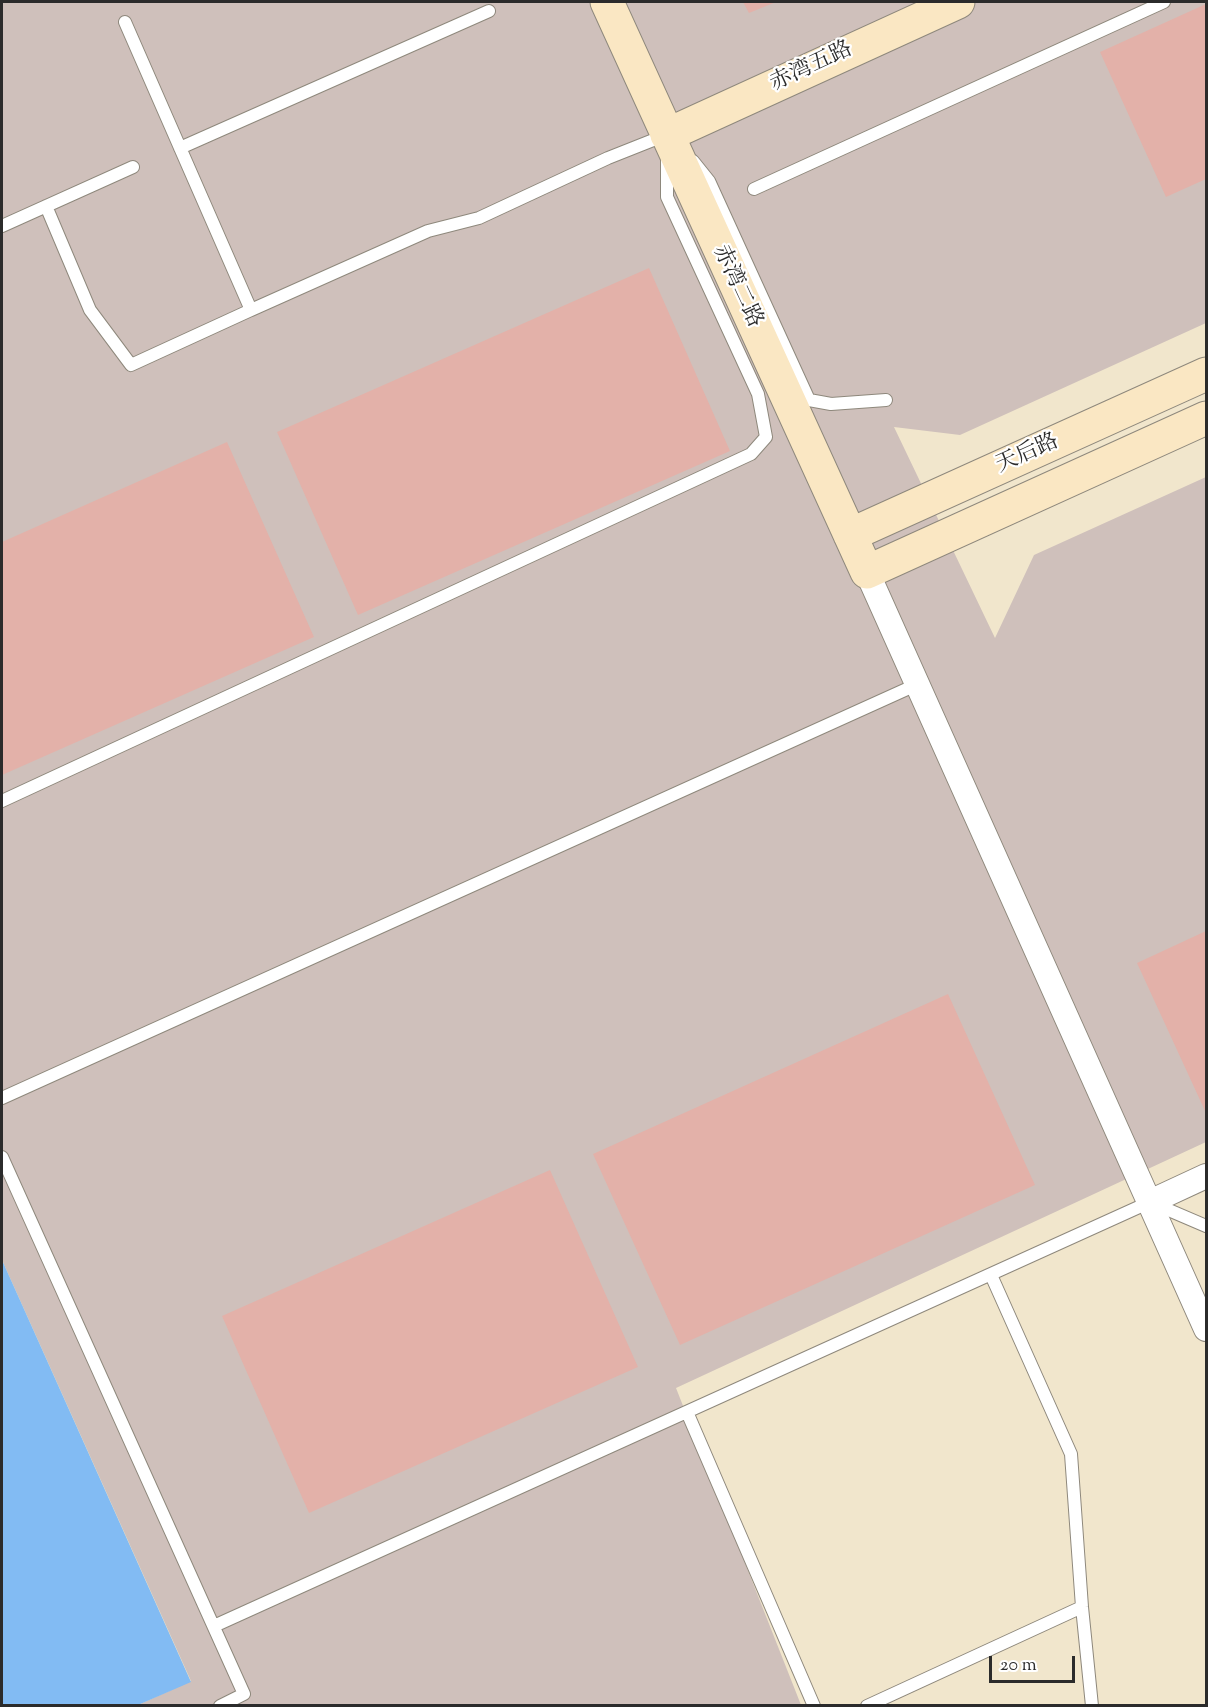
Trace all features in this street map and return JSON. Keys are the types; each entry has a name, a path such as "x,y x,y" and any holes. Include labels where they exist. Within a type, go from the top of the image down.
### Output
{"street":[{"name":"赤湾二路","path":"607,2 867,572"},
{"name":"赤湾五路","path":"667,135 958,2"},
{"name":"天后路","path":"850,535 1206,374"},
{"name":"天后路","path":"867,572 1206,417"},
{"path":"867,572 1206,1329"},
{"path":"1150,1202 1206,1176"}],"lane":[{"path":"754,189 1164,2"},
{"path":"180,148 489,11"},
{"path":"125,22 251,310"},
{"path":"46,206 90,310 131,365 428,231 479,218 608,158 667,135"},
{"path":"667,135 698,165 709,181 809,400 831,404 886,400"},
{"path":"2,801 751,454 766,437 758,394 667,197 667,135"},
{"path":"2,226 133,167"},
{"path":"2,1098 918,684"},
{"path":"2,1156 244,1694 220,1706"},
{"path":"214,1626 1150,1202 1206,1226"},
{"path":"991,1275 1071,1454 1092,1706"},
{"path":"687,1412 814,1706"},
{"path":"867,1706 1082,1607"}],"shaded area":[{"path":"2,2 1206,2 1206,323 960,435 894,427 995,638 1034,555 1206,477 1206,1142 676,1388 801,1705 138,1705 191,1681 2,1260"}],"water":[{"path":"2,1260 191,1682 138,1705 2,1705"}],"building":[{"path":"743,2 776,2 749,13"},
{"path":"1206,4 1206,179 1166,197 1100,52"},
{"path":"649,268 730,451 358,615 277,432"},
{"path":"227,442 314,637 2,775 2,542"},
{"path":"1206,931 1206,1113 1137,963"},
{"path":"948,994 1035,1185 680,1345 593,1154"},
{"path":"550,1170 638,1367 309,1513 222,1316"}]}
